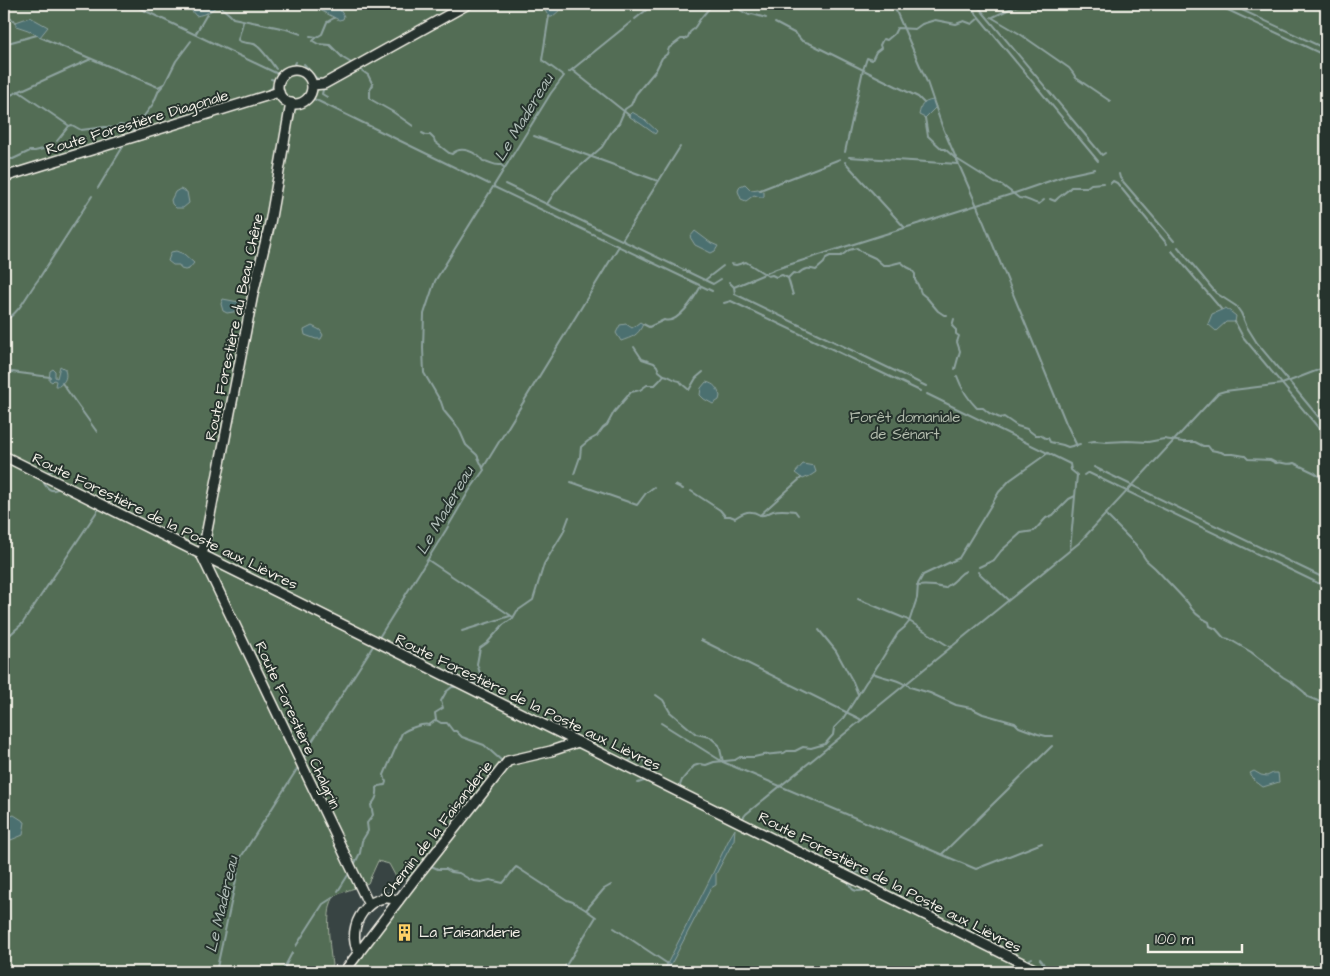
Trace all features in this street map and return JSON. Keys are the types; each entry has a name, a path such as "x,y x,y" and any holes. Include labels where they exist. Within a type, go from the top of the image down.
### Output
{"street":[{"path":"312,85 324,84 468,4"},
{"path":"299,70 306,74 312,85 310,94 304,101 297,104 287,102 282,97 278,85 281,77 286,72 299,70"},
{"name":"Route Forestière Diagonale","path":"4,177 279,92"},
{"name":"Route Forestière du Beau Chêne","path":"202,556 253,294 270,223 291,103"},
{"name":"Route Forestière de la Poste aux Lièvres","path":"4,456 1040,972"},
{"name":"Route Forestière Chalgrin","path":"202,556 369,906"},
{"name":"Chemin de la Faisanderie","path":"344,972 508,761 551,751 578,742"},
{"path":"359,953 355,947 354,940 355,928 361,914 377,901 394,898 398,901"}],"green space":[{"name":"Forêt domaniale de Sénart","path":"4,4 1326,4 1326,972 344,972 413,880 396,877 389,864 378,861 368,883 338,894 332,902 329,929 332,965 324,970 324,972 4,972"}],"water":[{"path":"197,4 218,4 208,12 196,16 191,10"},
{"path":"319,4 336,4 344,16 343,19 339,20 320,10"},
{"path":"543,4 559,4 560,10 552,17 549,17"},
{"path":"30,17 48,27 40,37 16,26 16,22"},
{"path":"933,100 936,107 925,118 919,115 923,104"},
{"path":"632,112 644,119 657,131 655,134 630,117"},
{"path":"745,184 751,190 758,189 764,192 764,197 754,195 746,201 741,199 738,191 740,186"},
{"path":"180,189 187,192 189,203 183,208 176,208 171,200 175,192"},
{"path":"695,231 718,246 715,251 711,253 695,245 690,237"},
{"path":"176,251 184,254 194,263 189,269 181,269 179,265 173,265 168,261 171,252"},
{"path":"223,299 239,302 242,309 227,313 223,311 221,304"},
{"path":"1226,308 1236,316 1235,322 1226,322 1216,331 1208,324 1212,314"},
{"path":"640,322 643,324 637,334 621,341 616,333 620,325 626,324 632,328"},
{"path":"312,326 320,330 323,335 321,339 305,335 304,330"},
{"path":"60,366 65,369 65,379 59,386 55,386 56,381 52,382 49,380 50,371 53,369 55,371 55,377 57,378"},
{"path":"706,382 715,387 720,396 719,400 713,404 700,395 701,388"},
{"path":"803,464 814,466 816,472 803,479 795,473"},
{"path":"1254,771 1267,776 1278,773 1279,782 1263,787 1255,781 1250,773"},
{"path":"14,815 25,822 23,835 11,840 4,834 4,818"},
{"path":"735,829 734,840 716,874 716,885 711,888 667,972 663,972 729,839"}],"waterway":[{"path":"131,4 278,74 289,66 294,66 296,62"},
{"path":"218,4 233,18 301,34"},
{"path":"340,9 349,4"},
{"path":"471,7 476,4"},
{"path":"635,19 654,4"},
{"path":"547,204 569,176 602,147 619,123 625,109 631,105 636,94 656,70 669,48 681,39 688,37 712,4"},
{"path":"718,5 729,4 737,6 749,15 752,14 766,18"},
{"path":"893,4 927,82 942,126 1077,446"},
{"path":"968,4 1098,161"},
{"path":"976,4 1102,155 1105,153"},
{"path":"993,17 1020,4"},
{"path":"1215,4 1326,56"},
{"path":"1229,4 1326,49"},
{"path":"4,14 16,22"},
{"path":"196,33 207,14"},
{"name":"Le Madereau","path":"378,639 469,491 484,470 477,455 466,445 459,429 444,411 441,402 424,373 424,314 435,281 551,93 564,76 542,60 549,16"},
{"path":"991,17 1020,34 1069,68 1076,78 1110,101"},
{"path":"310,36 317,37 322,34 327,22 334,18"},
{"path":"845,152 867,58 872,60 876,52 881,48 880,45 883,39 887,40 894,34 897,28 915,29 922,24 935,20 956,24 964,21 972,24 979,18"},
{"path":"243,22 238,40 257,46 276,69"},
{"path":"569,72 631,22"},
{"path":"775,23 796,34 802,41 918,97 924,103"},
{"path":"4,44 37,35"},
{"path":"40,37 158,87 164,84"},
{"path":"317,37 313,41 318,44 330,45 343,58 353,64"},
{"path":"57,141 69,126 72,125 81,130 113,128 141,120 153,104 176,61 191,41"},
{"path":"327,97 322,94 323,90 400,47"},
{"path":"4,98 91,59"},
{"path":"304,64 316,78 321,80"},
{"path":"361,70 368,75 373,85 370,90 370,99 413,126"},
{"path":"572,70 630,116"},
{"path":"213,108 270,90 275,83 271,79"},
{"path":"18,91 68,125"},
{"path":"293,113 299,106 314,99 489,184"},
{"path":"925,118 928,136 955,158 995,183 1002,185 1019,198 1039,204 1044,200"},
{"path":"132,133 139,121"},
{"path":"422,133 430,135 435,142 449,153 452,154 460,150 468,151 483,161 501,165 505,168"},
{"path":"534,136 658,181"},
{"path":"98,188 124,145"},
{"path":"622,240 680,147"},
{"path":"4,160 13,159 30,151 43,149"},
{"path":"849,157 958,164"},
{"path":"760,190 840,159"},
{"path":"845,162 905,228"},
{"path":"729,282 734,287 776,269 1067,175 1095,169"},
{"path":"1119,174 1120,178 1174,241"},
{"path":"1111,183 1113,181 1117,183 1167,244"},
{"path":"1050,199 1055,201 1071,187 1087,187 1091,184 1103,183"},
{"path":"505,184 713,284 721,279"},
{"path":"494,187 712,291"},
{"path":"4,321 10,318 23,303 92,196"},
{"path":"483,468 619,246"},
{"path":"1178,247 1216,293 1236,306 1257,343 1326,426"},
{"path":"731,264 736,265 746,262 768,276 776,277 782,275 788,278 793,273 798,274 808,269 816,270 824,263 826,258 841,256 849,250 857,248 883,265 901,262 911,269 915,274 915,280 921,293 938,311 947,315"},
{"path":"1172,251 1221,309"},
{"path":"705,280 723,266"},
{"path":"788,278 793,295"},
{"path":"643,324 649,327 664,320 675,318 686,309 701,286"},
{"path":"734,287 735,294 926,386"},
{"path":"724,303 731,301 920,391"},
{"path":"954,319 952,326 959,336 957,342 960,351 955,369"},
{"path":"1235,322 1243,337 1326,437"},
{"path":"574,474 580,457 581,447 597,436 631,392 640,390 647,385 655,385 664,375 654,363 642,359 634,347"},
{"path":"742,819 1079,543 1218,393 1282,384 1326,367"},
{"path":"4,371 50,377"},
{"path":"664,375 680,381 689,390 696,378 703,372"},
{"path":"957,376 977,408 983,408 1000,418 1004,417 1035,435 1048,438 1050,442 1068,447 1080,444"},
{"path":"62,383 97,432"},
{"path":"927,394 1070,464 1071,470 1077,475 1070,550"},
{"path":"1089,442 1148,442 1164,439 1195,442 1208,446 1211,450 1225,454 1245,456 1248,459 1270,460 1276,463 1294,463 1315,473 1326,482"},
{"path":"679,788 682,780 694,766 700,764 706,765 714,762 735,760 740,757 784,753 803,747 811,748 825,744 833,735 834,728 842,720 898,633 909,622 917,598 918,584 923,575 959,558 999,492 1010,480 1048,453"},
{"path":"1094,467 1326,579"},
{"path":"46,473 54,470"},
{"path":"1084,475 1089,473 1326,587"},
{"path":"691,491 720,510 725,516 735,518 747,512 760,515 801,478"},
{"path":"42,479 50,490 59,488"},
{"path":"571,482 637,505 646,493 654,487"},
{"path":"675,485 683,489"},
{"path":"979,567 994,560 1021,533 1034,531 1046,518 1053,515 1069,499 1075,496"},
{"path":"4,640 22,624 100,507"},
{"path":"760,515 781,510 795,511 798,515"},
{"path":"1107,516 1136,545 1146,560 1194,611 1209,622 1210,626 1216,629 1224,638 1251,652 1293,683 1308,697 1318,701 1326,709"},
{"path":"470,684 480,681 477,664 480,648 503,625 513,618 517,611 533,600 544,564 563,533 569,517"},
{"path":"428,560 513,617"},
{"path":"917,586 945,588 966,571"},
{"path":"978,572 1008,600"},
{"path":"858,599 906,619 950,647"},
{"path":"462,631 510,616"},
{"path":"819,630 836,651 858,694"},
{"path":"701,640 860,719"},
{"name":"Le Madereau","path":"303,760 311,743 375,643"},
{"path":"873,673 904,684"},
{"path":"906,683 910,687 930,693 956,705 971,708 983,714 1015,723 1019,727 1038,734 1053,736"},
{"path":"354,865 360,853 362,841 368,831 367,823 373,815 371,805 376,797 377,788 385,785 384,775 402,733 415,727 429,725 436,720 435,713 443,708 441,701 446,692 452,687 459,687"},
{"path":"656,695 663,700 670,712 696,734 710,737 719,745 723,762"},
{"path":"436,720 441,723 447,723 453,731 456,731 462,737 484,745 502,761"},
{"path":"661,723 723,762 976,869 1042,843"},
{"path":"942,854 1052,746"},
{"path":"626,762 634,758"},
{"path":"643,759 649,766 651,774"},
{"name":"Le Madereau","path":"216,972 241,857 299,766"},
{"path":"638,783 647,780"},
{"path":"431,866 459,873 474,881 490,880 503,883 516,867 586,910"},
{"path":"338,891 350,872"},
{"path":"850,873 863,873 871,883"},
{"path":"848,880 852,889 866,890"},
{"path":"562,972 596,917 586,910 604,889 611,885"},
{"path":"296,946 323,904 334,897"},
{"path":"614,928 668,964"},
{"path":"282,972 292,953"},
{"path":"1025,960 1027,961 1032,958"},
{"path":"1040,959 1049,972"}],"place":[{"name":"La Faisanderie","path":"405,932"}]}
